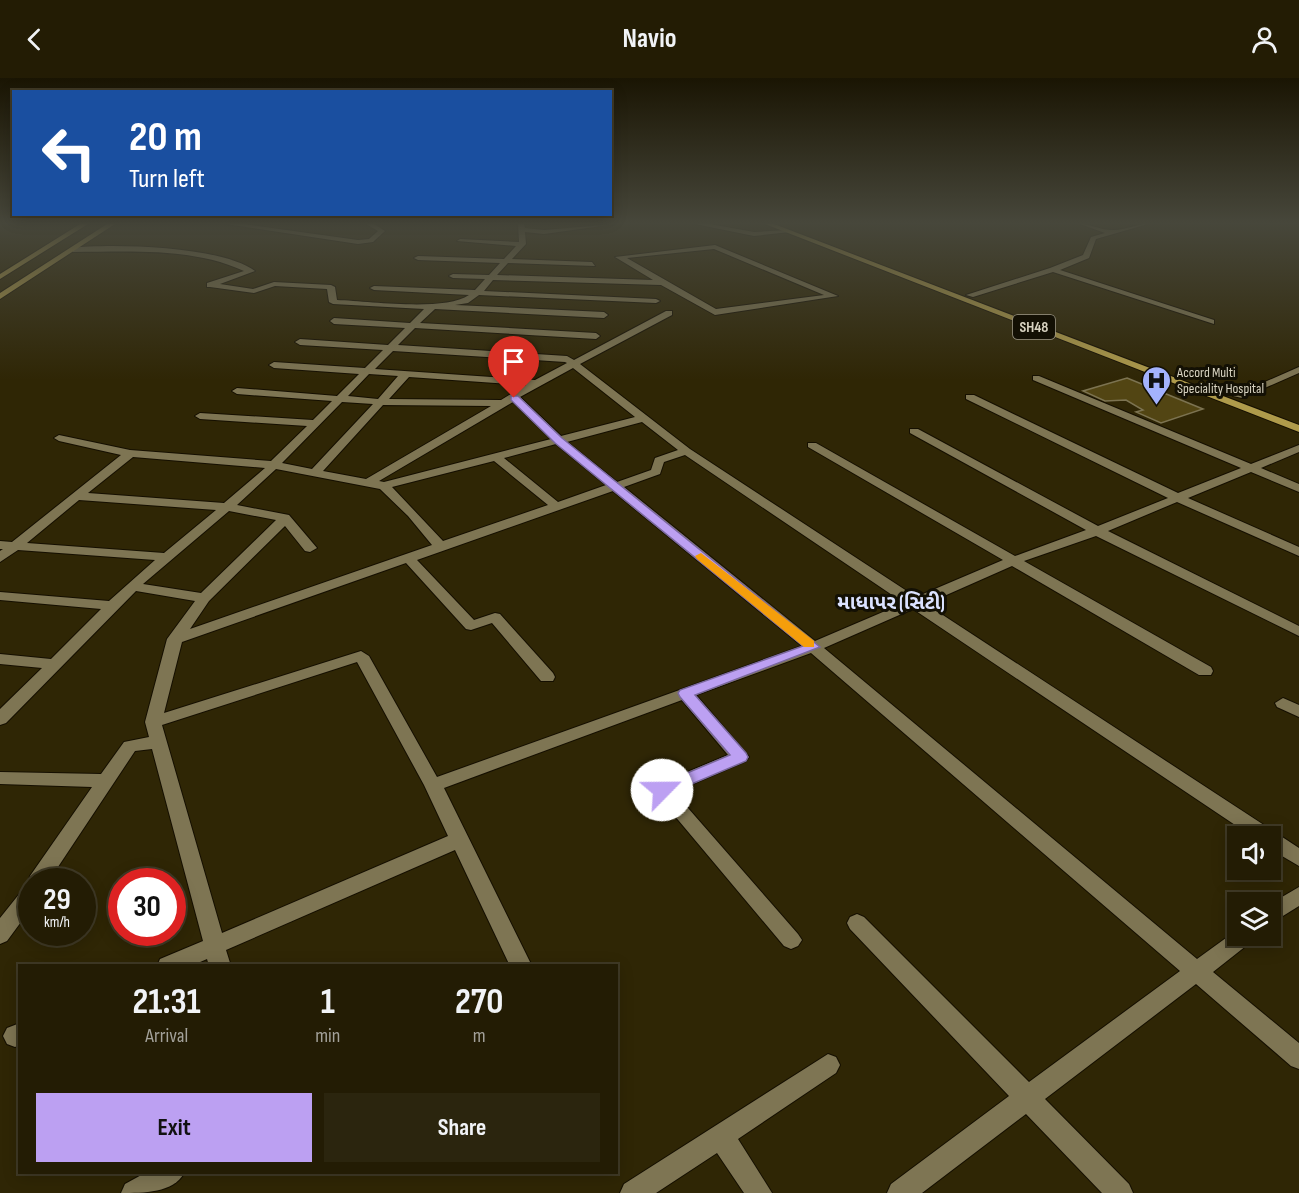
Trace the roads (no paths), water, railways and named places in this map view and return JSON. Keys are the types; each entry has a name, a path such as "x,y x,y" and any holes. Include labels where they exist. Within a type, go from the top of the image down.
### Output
{"main road":[{"path":"0,297 33,276"},
{"name":"SH48","path":"908,276 1299,429"},
{"name":"SH48","path":"918,276 1299,420"}],"street":[{"path":"236,276 210,285 254,291 274,284 331,287 333,302 604,315"},
{"path":"454,276 663,283"},
{"path":"651,276 715,312 834,296 786,276"},
{"path":"970,295 1033,276"},
{"path":"1071,276 1211,322"},
{"path":"0,719 133,586 273,465 365,370 430,308 465,302 478,292 491,277"},
{"path":"374,288 656,301"},
{"path":"368,483 537,382 669,314"},
{"path":"334,321 596,336"},
{"path":"300,342 567,359 686,451 1250,826"},
{"path":"274,365 537,382"},
{"path":"1238,396 1299,370"},
{"path":"316,472 383,402 407,373"},
{"path":"1036,378 1299,488"},
{"path":"237,391 383,402 510,400 813,647 1299,1058"},
{"path":"970,397 1178,498 1299,552"},
{"path":"200,416 314,423"},
{"path":"58,438 130,453 273,465 384,486 644,418"},
{"path":"914,431 1097,531 1299,632"},
{"path":"812,445 1010,562 1205,671"},
{"path":"433,785 813,647 1010,562 1097,531 1299,448"},
{"path":"176,639 656,472 659,460 686,451"},
{"path":"0,558 130,453"},
{"path":"496,457 556,506"},
{"path":"384,486 412,513 441,547"},
{"path":"76,496 227,507 285,518 310,548"},
{"path":"220,964 153,722 176,639 204,598 285,518"},
{"path":"0,545 167,556"},
{"path":"408,558 471,626 495,618 547,677"},
{"path":"133,586 204,598"},
{"path":"0,596 113,606"},
{"path":"153,722 361,656 433,785 520,964"},
{"path":"0,659 55,664"},
{"path":"685,693 740,757 662,790 791,940"},
{"path":"1283,703 1299,712"},
{"path":"47,868 130,746 159,742"},
{"path":"0,778 106,781"},
{"path":"172,964 459,840"},
{"path":"1281,847 1299,858"},
{"path":"1281,908 1299,895"},
{"path":"0,935 18,910"},
{"path":"857,923 1120,1193"},
{"path":"900,1193 1231,946"},
{"path":"633,1193 828,1065"},
{"path":"720,1135 759,1193"},
{"path":"134,1193 169,1174"}],"place":[{"name":"Accord Multi Speciality Hospital","path":"1156,406"}],"district":[{"name":"માધાપર (સિટી)","path":"891,602"}]}
